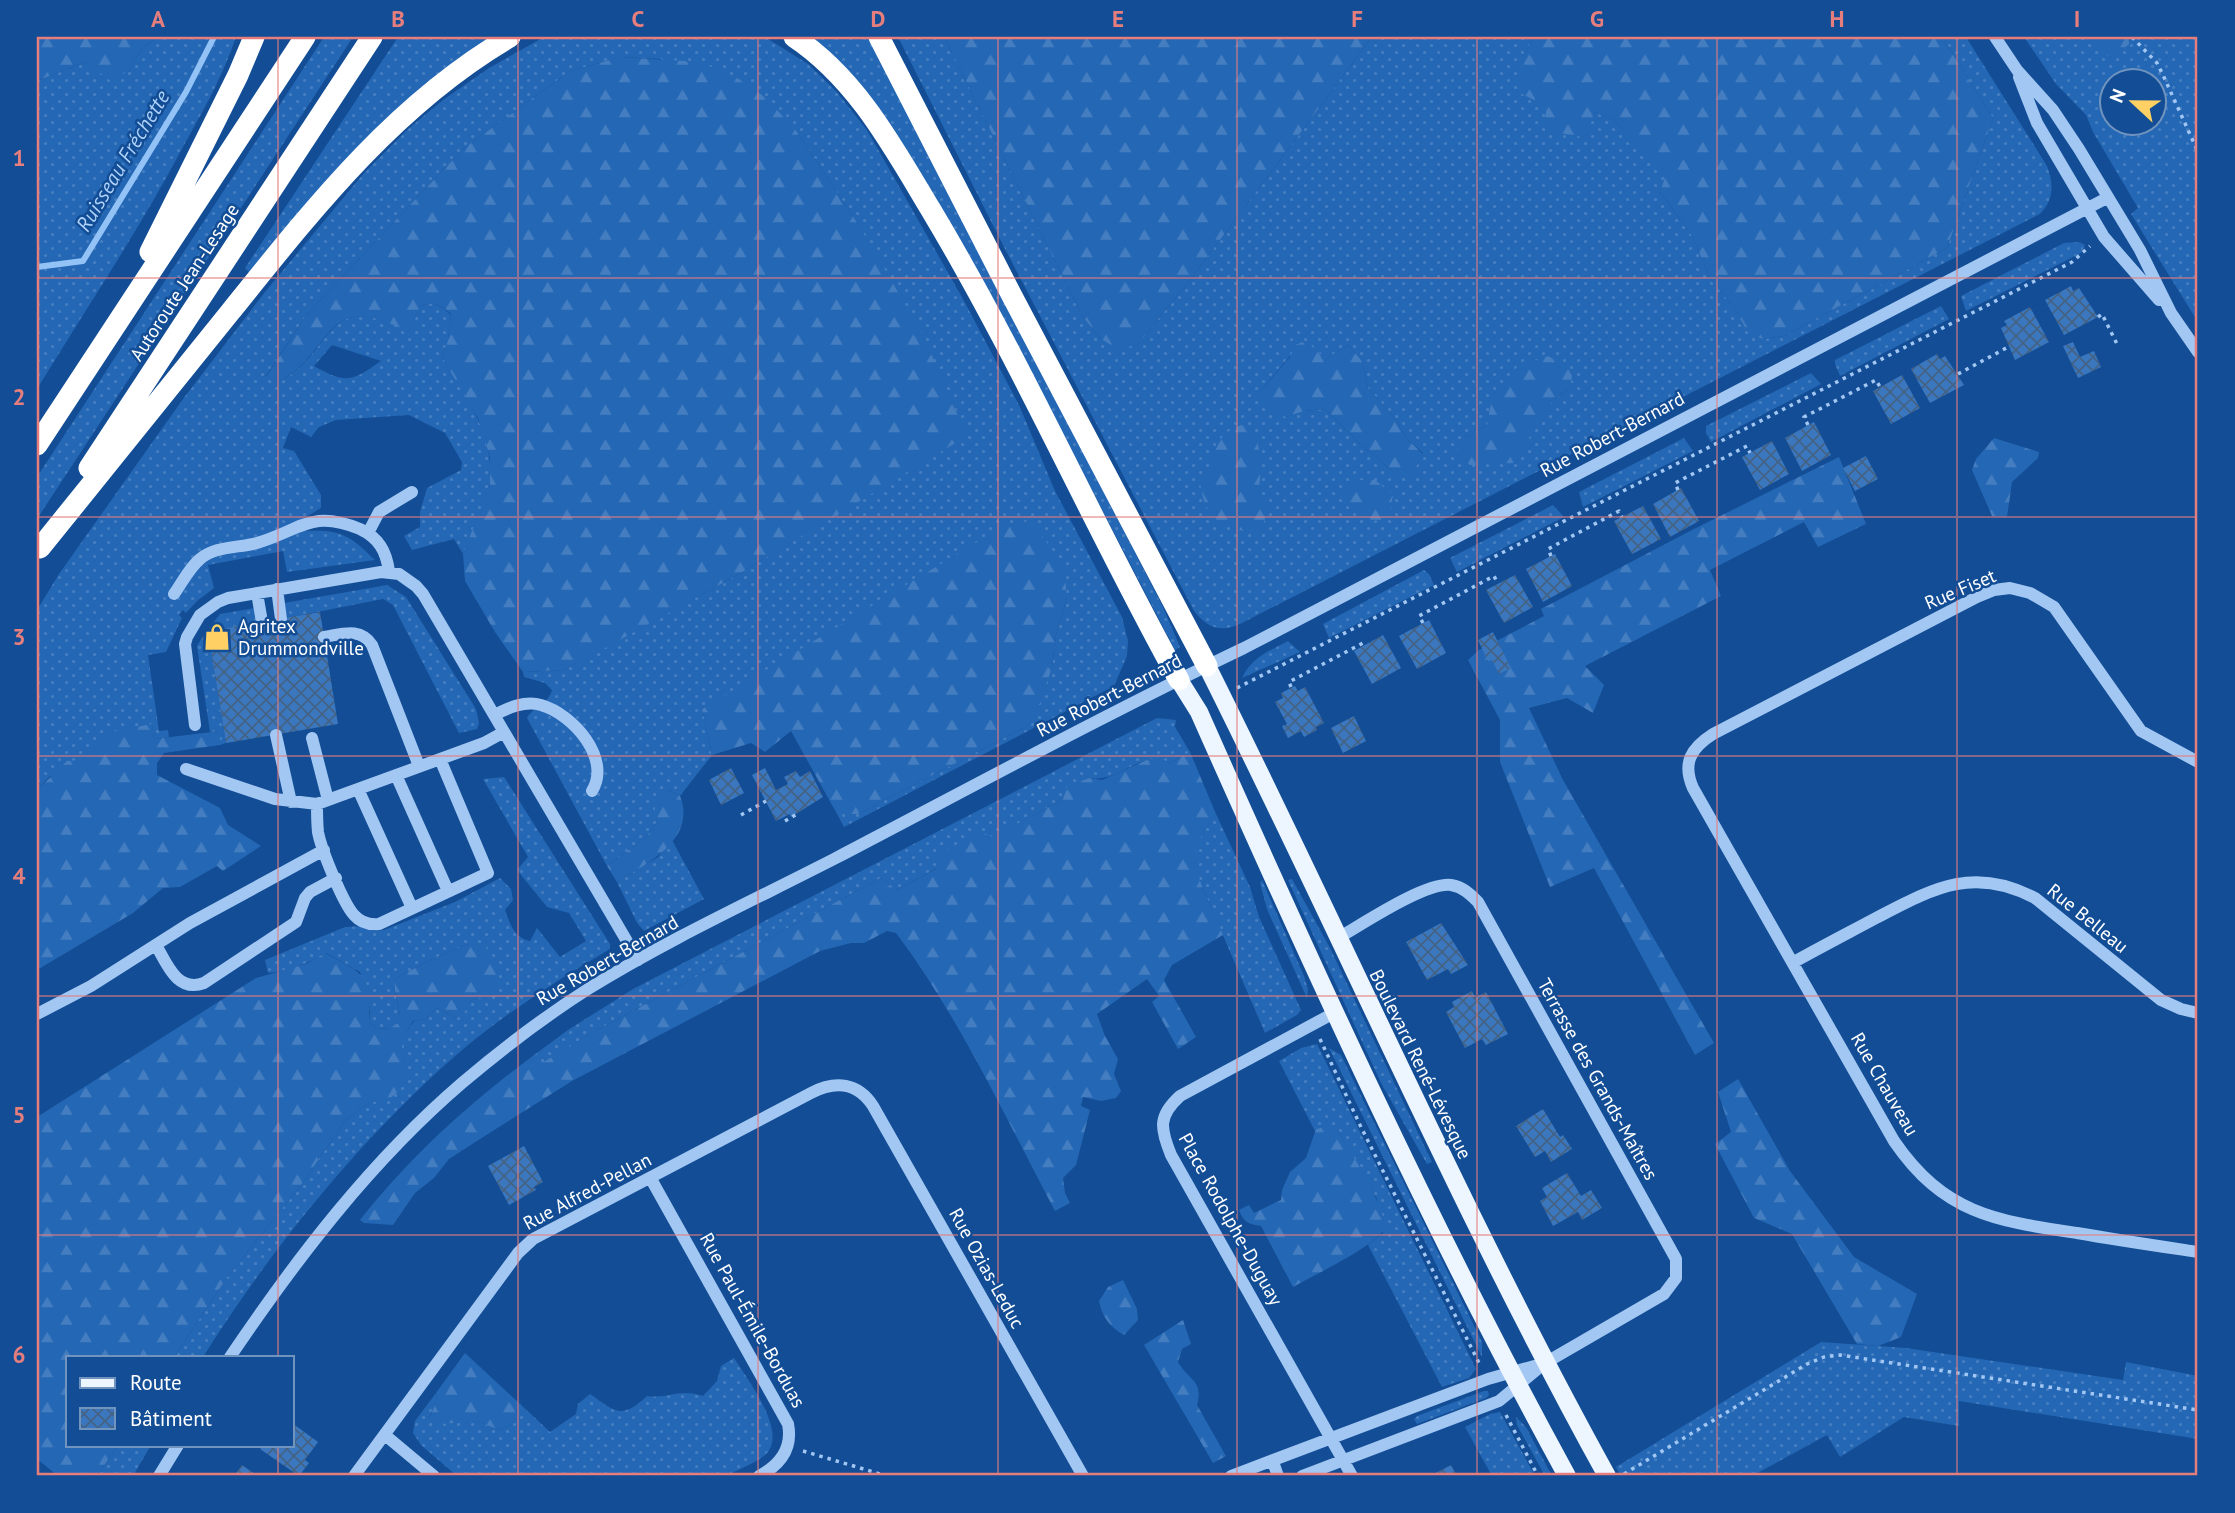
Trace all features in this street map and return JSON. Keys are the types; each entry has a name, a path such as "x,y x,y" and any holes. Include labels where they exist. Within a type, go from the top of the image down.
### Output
{"highway":[{"path":"110,332 254,37"},
{"name":"Autoroute Jean-Lesage","path":"37,445 305,37"},
{"name":"Autoroute Jean-Lesage","path":"38,551 104,444 372,37"},
{"path":"38,551 296,231 362,157 385,132 435,88 510,37"},
{"path":"794,37 823,58 866,106 926,202 981,298 1179,680"},
{"path":"879,37 1207,666"}],"main road":[{"name":"Boulevard René-Lévesque","path":"1207,666 1425,1122 1545,1363 1607,1476"},
{"path":"1179,680 1199,712 1334,1013 1452,1259 1567,1476"}],"street":[{"path":"1995,37 2017,70 2053,110 2140,250 2171,313"},
{"path":"2017,70 2037,123 2104,237 2171,313 2198,352"},
{"name":"Rue Robert-Bernard","path":"231,1356 339,1209 378,1164 439,1104 497,1054 546,1017 638,960 2107,198"},
{"path":"368,533 379,512 412,492"},
{"path":"174,594 198,560 210,552 258,542 299,525 322,519 341,522 368,533 379,542 386,554 389,571"},
{"path":"195,725 185,644 200,615 218,602 277,589 389,571 408,579 424,594 638,960"},
{"name":"Rue Fiset","path":"1692,751 1713,734 1953,610 1994,590 2010,588 2030,593 2059,613 2141,731 2198,762"},
{"path":"277,589 281,619"},
{"path":"257,593 262,622"},
{"path":"324,637 355,632 367,638 419,766"},
{"path":"494,715 530,703 541,705 568,719 583,736 597,763 598,782 592,791"},
{"path":"186,769 275,799 323,802 484,743 504,732"},
{"path":"276,734 291,802"},
{"path":"312,738 323,802 318,835 353,914 362,922 372,925 488,873 440,758"},
{"name":"Rue Chauveau","path":"1692,751 1688,766 1693,788 1894,1141 1910,1164 1942,1192 1974,1211 2015,1224 2198,1252"},
{"path":"396,775 448,891"},
{"path":"358,789 412,908"},
{"path":"37,1014 91,986 190,923 324,849"},
{"path":"156,945 177,980 186,986 204,984 296,922 310,891 336,878"},
{"name":"Rue Belleau","path":"1794,962 1930,890 1964,882 1993,884 2035,898 2161,1000 2180,1009 2198,1013"},
{"name":"Terrasse des Grands-Maîtres","path":"1231,1476 1488,1379 1514,1380 1664,1294 1676,1278 1676,1259 1485,914 1470,893 1454,885 1427,890 1338,937"},
{"name":"Place Rodolphe-Duguay","path":"1334,1013 1180,1096 1165,1113 1162,1123 1171,1155 1352,1476"},
{"name":"Rue Alfred-Pellan","path":"354,1476 525,1246 533,1239 821,1088 849,1086"},
{"name":"Rue Ozias-Leduc","path":"849,1086 867,1097 880,1117 1083,1476"},
{"name":"Rue Paul-Émile-Borduas","path":"651,1179 788,1424 790,1440 782,1459 777,1466 759,1476"},
{"path":"1302,1476 1499,1401 1514,1380"},
{"path":"1402,1412 1411,1435"},
{"path":"385,1435 434,1476"},
{"path":"159,1476 177,1446"},
{"path":"1273,1462 1278,1476"}],"path":[{"path":"2132,37 2157,64 2198,152"},
{"path":"1242,686 2061,268 2077,259 2088,248"},
{"path":"2098,317 2102,314 2117,344"},
{"path":"1958,374 2010,346"},
{"path":"1808,425 1804,417 1876,380 1880,387"},
{"path":"1678,490 1675,483 1747,446 1750,453"},
{"path":"1551,555 1548,549 1619,511 1622,517"},
{"path":"1423,623 1419,616 1494,576 1498,584"},
{"path":"1292,687 1289,682 1363,643 1364,646"},
{"path":"741,815 766,801"},
{"path":"785,821 797,814"},
{"path":"1322,1045 1480,1364"},
{"path":"1621,1476 1807,1364 1824,1357 1840,1355 2198,1409"},
{"path":"1507,1415 1538,1476"},
{"path":"803,1451 887,1476"}],"green space":[{"path":"37,37 158,37 141,49 128,72 110,80 85,62 37,81"},
{"path":"158,37 236,37 212,93 166,178 37,389 37,81 85,62 128,72 141,49"},
{"path":"324,37 353,37 37,519 37,477"},
{"path":"398,37 491,37 456,60 311,198 249,272 245,268"},
{"path":"544,37 765,37 808,64 836,91 867,130 963,299 1019,405 1055,491 1122,617 1128,641 1127,656 1114,686 844,827 837,814 858,814 1023,728 1052,667 1056,635 1067,598 702,708 712,755 680,796 668,790 656,807 657,822 645,838 607,866 527,718 547,699 552,690 545,683 524,677 523,672 564,670 739,574 805,533 858,224 797,132 661,59 622,57 570,71 463,149 307,314 266,376 281,381 299,368 333,328 345,319 360,316 381,319 409,331 421,306 441,306 451,315 448,340 442,357 476,416 488,448 490,465 489,491 463,554 454,539 412,550 404,536 420,527 420,512 427,488 461,470 462,462 445,433 409,415 336,420 319,427 311,437 291,427 283,448 294,451 321,495 321,508 299,521 304,531 327,531 344,535 375,560 287,572 283,551 208,565 214,588 186,613 183,610 179,615 182,618 166,652 148,655 159,731 168,730 169,737 154,739 152,724 92,749 82,760 49,777 37,790 37,610 59,574 183,399 265,292 364,173 408,129 443,100 489,68","holes":["332,345 381,361 355,377 348,378 334,376 314,366"]},
{"path":"811,37 870,37 1163,607 1180,647 1175,650 994,302 887,123 859,82"},
{"path":"898,37 944,37 1083,317 1100,338 1117,348 1137,345 1190,280 1372,37 1534,37 1522,57 1594,112 1614,120 1667,175 1660,192 1693,237 1709,277 1734,308 1749,333 1763,339 1784,336 1947,248 1993,118 1942,37 1966,37 2047,166 2052,186 2048,203 2040,214 1228,628 1210,625 1194,611","holes":["1348,345 1362,361 1368,388 1396,420 1407,439 1423,453 1396,474 1359,443 1325,409 1304,411 1286,417 1260,392 1290,356 1326,359","1570,388 1554,399 1465,438 1487,425"]},
{"path":"944,37 1372,37 1190,280 1137,345 1117,349 1100,338 1083,317"},
{"path":"1534,37 1942,37 1993,118 1947,248 1784,336 1763,339 1749,334 1734,308 1709,277 1693,237 1660,192 1666,175 1614,120 1594,112 1587,138 1545,130 1546,106 1520,93 1522,57"},
{"path":"2024,37 2198,37 2198,322 2131,214 2138,208 2093,132 2086,115 2056,84"},
{"path":"2093,37 2130,37 2129,44 2114,57 2100,54"},
{"path":"621,57 700,62 737,78 766,98 797,132 858,224 922,333 967,436 739,574 587,658 564,670 523,672 495,632 465,581 463,554 490,485 490,457 478,418 442,357 448,340 451,314 437,305 421,306 409,332 381,320 360,317 345,320 333,328 299,368 281,381 266,377 307,314 463,149 570,71"},
{"path":"2079,242 2085,245 2081,253 1966,311 1961,296 2064,243"},
{"path":"1941,306 1949,319 1840,376 1835,360"},
{"path":"1306,341 1326,359 1348,345 1362,361 1368,388 1396,420 1407,439 1423,454 1411,476 1396,474 1359,443 1325,409 1304,411 1286,417 1266,410 1260,392 1290,357 1295,345"},
{"path":"1548,356 1573,370 1570,388 1554,399 1513,463 1470,465 1455,453 1465,438 1487,425 1493,393 1517,367"},
{"path":"1811,373 1821,384 1711,442 1706,426"},
{"path":"1242,425 1255,434 1262,461 1259,487 1268,506 1264,522 1255,533 1232,528 1216,520 1206,506 1200,483 1224,435"},
{"path":"1684,438 1693,451 1583,507 1579,492"},
{"path":"1994,438 2039,452 2038,458 2012,482 2007,517 1992,516 1972,470 1976,459"},
{"path":"1839,457 1866,524 1818,547 1804,522 1710,570 1721,596 1585,666 1604,685 1593,713 1567,698 1529,708 1563,780 1714,1043 1695,1055 1594,868 1550,887 1500,762 1500,720 1468,660 1479,650 1544,616 1541,609"},
{"path":"1358,480 1375,480 1393,495 1390,510 1380,521 1364,519 1345,504 1344,489"},
{"path":"1553,505 1564,517 1457,572 1450,558"},
{"path":"1032,520 1064,568 1067,598 1056,635 1052,667 1040,703 1023,728 858,814 837,814 791,731 765,752 751,743 712,755 702,709 1000,528"},
{"path":"1424,570 1434,585 1329,638 1323,624"},
{"path":"387,585 406,597 476,709 479,723 477,729 459,733 393,605 383,599 287,618 284,603"},
{"path":"255,608 257,623 221,629 213,623 220,614"},
{"path":"201,639 210,645 226,743 220,745 220,731 210,732 197,646"},
{"path":"1288,641 1300,652 1242,678 1256,660"},
{"path":"1157,718 1176,720 1175,727 1190,752 1170,763 1149,760 1111,776 1090,778 1063,799 897,890 881,878 599,1029 537,1067 530,1058 568,1030 633,989"},
{"path":"152,724 154,739 220,731 220,745 164,753 157,763 157,775 220,808 228,825 261,846 223,871 217,866 180,887 163,888 133,913 37,970 37,790 67,761 82,760 99,734"},
{"path":"1190,752 1216,814 1204,830 1196,860 1203,888 1223,935 1172,965 1164,980 1196,1037 1178,1049 1152,1002 1159,996 1147,979 1097,1014 1118,1059 1114,1074 1121,1091 1116,1098 1101,1101 1083,1097 1081,1106 1090,1110 1076,1165 1063,1178 1065,1193 1070,1203 1055,1211 941,999 896,933 887,931 864,943 851,943 820,951 572,1081 449,1159 434,1178 415,1193 393,1225 364,1223 360,1220 440,1133 530,1058 537,1066 599,1029 881,878 897,890 936,869 941,854 979,831 993,837 1063,799 1067,786 1090,778 1102,780 1158,757 1170,763"},
{"path":"504,777 610,944 610,949 502,1019 431,1078 358,1152 324,1191 259,1274 204,1356 175,1356 228,1276 301,1185 345,1121 370,1102 385,1102 405,1061 400,1041 414,1021 425,1019 437,1008 456,1018 470,1001 492,994 468,944 395,979 400,1022 390,1028 377,1029 369,1022 370,1009 360,972 326,953 284,971 268,973 265,960 345,927 362,926 373,931 384,930 455,902 500,878 511,889 513,900 505,910 513,930 520,937 530,941 537,928 560,957 586,941 569,913 547,907 517,870 528,857 483,779"},
{"path":"668,790 680,796 683,811 682,825 676,837 655,858 617,882 607,866 645,838 657,822 654,803"},
{"path":"1216,814 1250,887 1259,917 1301,1010 1265,1033 1197,875 1199,842 1205,828"},
{"path":"672,840 704,899 644,931 637,923 617,882 658,857"},
{"path":"1292,879 1330,948 1432,1162 1427,1164 1381,1083 1288,880"},
{"path":"1262,880 1304,976 1308,989 1307,998 1267,909 1260,883"},
{"path":"468,944 485,946 497,963 499,982 492,994 470,1001 463,1016 456,1018 437,1008 425,1019 413,1021 401,1041 405,1061 404,1077 398,1092 385,1102 370,1102 345,1121 301,1185 228,1276 175,1356 66,1356 66,1446 117,1446 97,1476 58,1476 37,1459 37,1117 256,978 306,964 325,953 349,966 363,978 369,994 369,1022 377,1029 390,1028 400,1022 395,979"},
{"path":"1317,1044 1476,1369 1469,1378 1442,1387 1368,1245 1383,1233 1377,1199 1338,1131 1315,1131 1279,1061 1301,1048"},
{"path":"1329,1048 1341,1055 1482,1342 1482,1357"},
{"path":"1738,1079 1790,1171 1854,1257 1917,1294 1901,1337 1878,1346 1857,1344 1792,1234 1754,1218 1715,1144 1731,1132 1718,1092"},
{"path":"1326,1127 1338,1131 1359,1166 1375,1195 1384,1220 1384,1229 1357,1252 1293,1287 1261,1226 1247,1222 1239,1210 1249,1205 1254,1213 1281,1200 1282,1190 1290,1172 1306,1158 1316,1129"},
{"path":"1123,1280 1137,1309 1138,1320 1124,1335 1107,1321 1099,1301 1108,1287"},
{"path":"1183,1320 1191,1344 1182,1349 1178,1362 1197,1385 1197,1405 1226,1456 1213,1463 1144,1345"},
{"path":"1821,1342 1906,1348 2123,1380 2126,1362 2198,1376 2198,1439 1959,1401 1959,1426 1904,1417 1840,1457 1827,1435 1752,1476 1621,1476 1616,1467"},
{"path":"465,1353 519,1403 513,1424 499,1430 477,1421 440,1424 429,1419 437,1399 436,1393"},
{"path":"734,1358 764,1407 773,1435 771,1447 764,1456 725,1476 457,1476 421,1445 413,1433 415,1421 436,1393 437,1399 429,1418 477,1421 499,1430 513,1424 519,1403 550,1432 576,1414 578,1404 590,1394 618,1411 631,1408 647,1396 687,1393 703,1396 717,1381 721,1366"},
{"path":"1488,1391 1486,1398 1417,1424 1414,1419 1417,1416"},
{"path":"1500,1412 1535,1476 1492,1476 1465,1427 1490,1414"},
{"path":"1516,1417 1526,1427 1552,1476 1545,1476 1517,1425"},
{"path":"117,1446 150,1446 133,1476 97,1476"}],"building":[{"path":"2071,286 2073,291 2079,288 2098,317 2064,335 2045,300"},
{"path":"2030,307 2049,342 2015,360 2001,328 2007,325 2004,321"},
{"path":"2073,342 2080,357 2094,351 2101,367 2078,378 2063,346"},
{"path":"1937,354 1940,359 1945,356 1964,385 1930,403 1911,369"},
{"path":"1902,375 1920,408 1891,424 1873,391"},
{"path":"1814,422 1831,455 1802,471 1785,438"},
{"path":"1772,441 1789,474 1760,490 1742,457"},
{"path":"1866,456 1878,479 1855,491 1843,468"},
{"path":"1681,488 1699,521 1670,537 1653,504"},
{"path":"1643,506 1661,539 1632,554 1614,521"},
{"path":"1555,554 1572,586 1543,602 1526,569"},
{"path":"1515,575 1533,607 1504,623 1486,590"},
{"path":"320,612 338,724 226,743 210,645 201,639 213,623 221,629"},
{"path":"1429,620 1446,653 1417,669 1399,636"},
{"path":"1493,632 1511,668 1499,674 1492,660 1488,661 1478,640"},
{"path":"1383,635 1401,668 1372,684 1354,651"},
{"path":"1295,686 1298,691 1305,687 1324,723 1304,737 1301,731 1288,738 1282,726 1287,724 1275,702 1283,698 1281,693"},
{"path":"1354,716 1366,741 1343,753 1331,728"},
{"path":"731,768 744,793 721,805 709,780"},
{"path":"765,768 776,790 788,784 784,777 796,771 800,777 810,771 823,797 791,817 790,814 776,821 752,775"},
{"path":"1441,923 1468,965 1451,974 1448,969 1427,980 1406,942"},
{"path":"1472,991 1475,998 1486,992 1508,1034 1486,1045 1482,1039 1465,1048 1446,1012 1454,1007 1452,1002"},
{"path":"1543,1109 1560,1137 1563,1135 1572,1149 1551,1162 1545,1151 1535,1157 1516,1126"},
{"path":"524,1146 543,1182 534,1187 536,1190 509,1205 488,1166"},
{"path":"1567,1173 1581,1196 1591,1190 1602,1208 1582,1220 1578,1212 1553,1226 1540,1201 1547,1197 1542,1188"},
{"path":"294,1424 318,1442 305,1460 309,1463 299,1476 260,1449 262,1446 294,1446"},
{"path":"242,1465 258,1476 234,1476"},
{"path":"1451,1465 1457,1476 1430,1476"}],"waterway":[{"name":"Ruisseau Fréchette","path":"37,267 83,261 186,92 214,37"}],"place":[{"name":"Agritex Drummondville","path":"217,637"}]}
